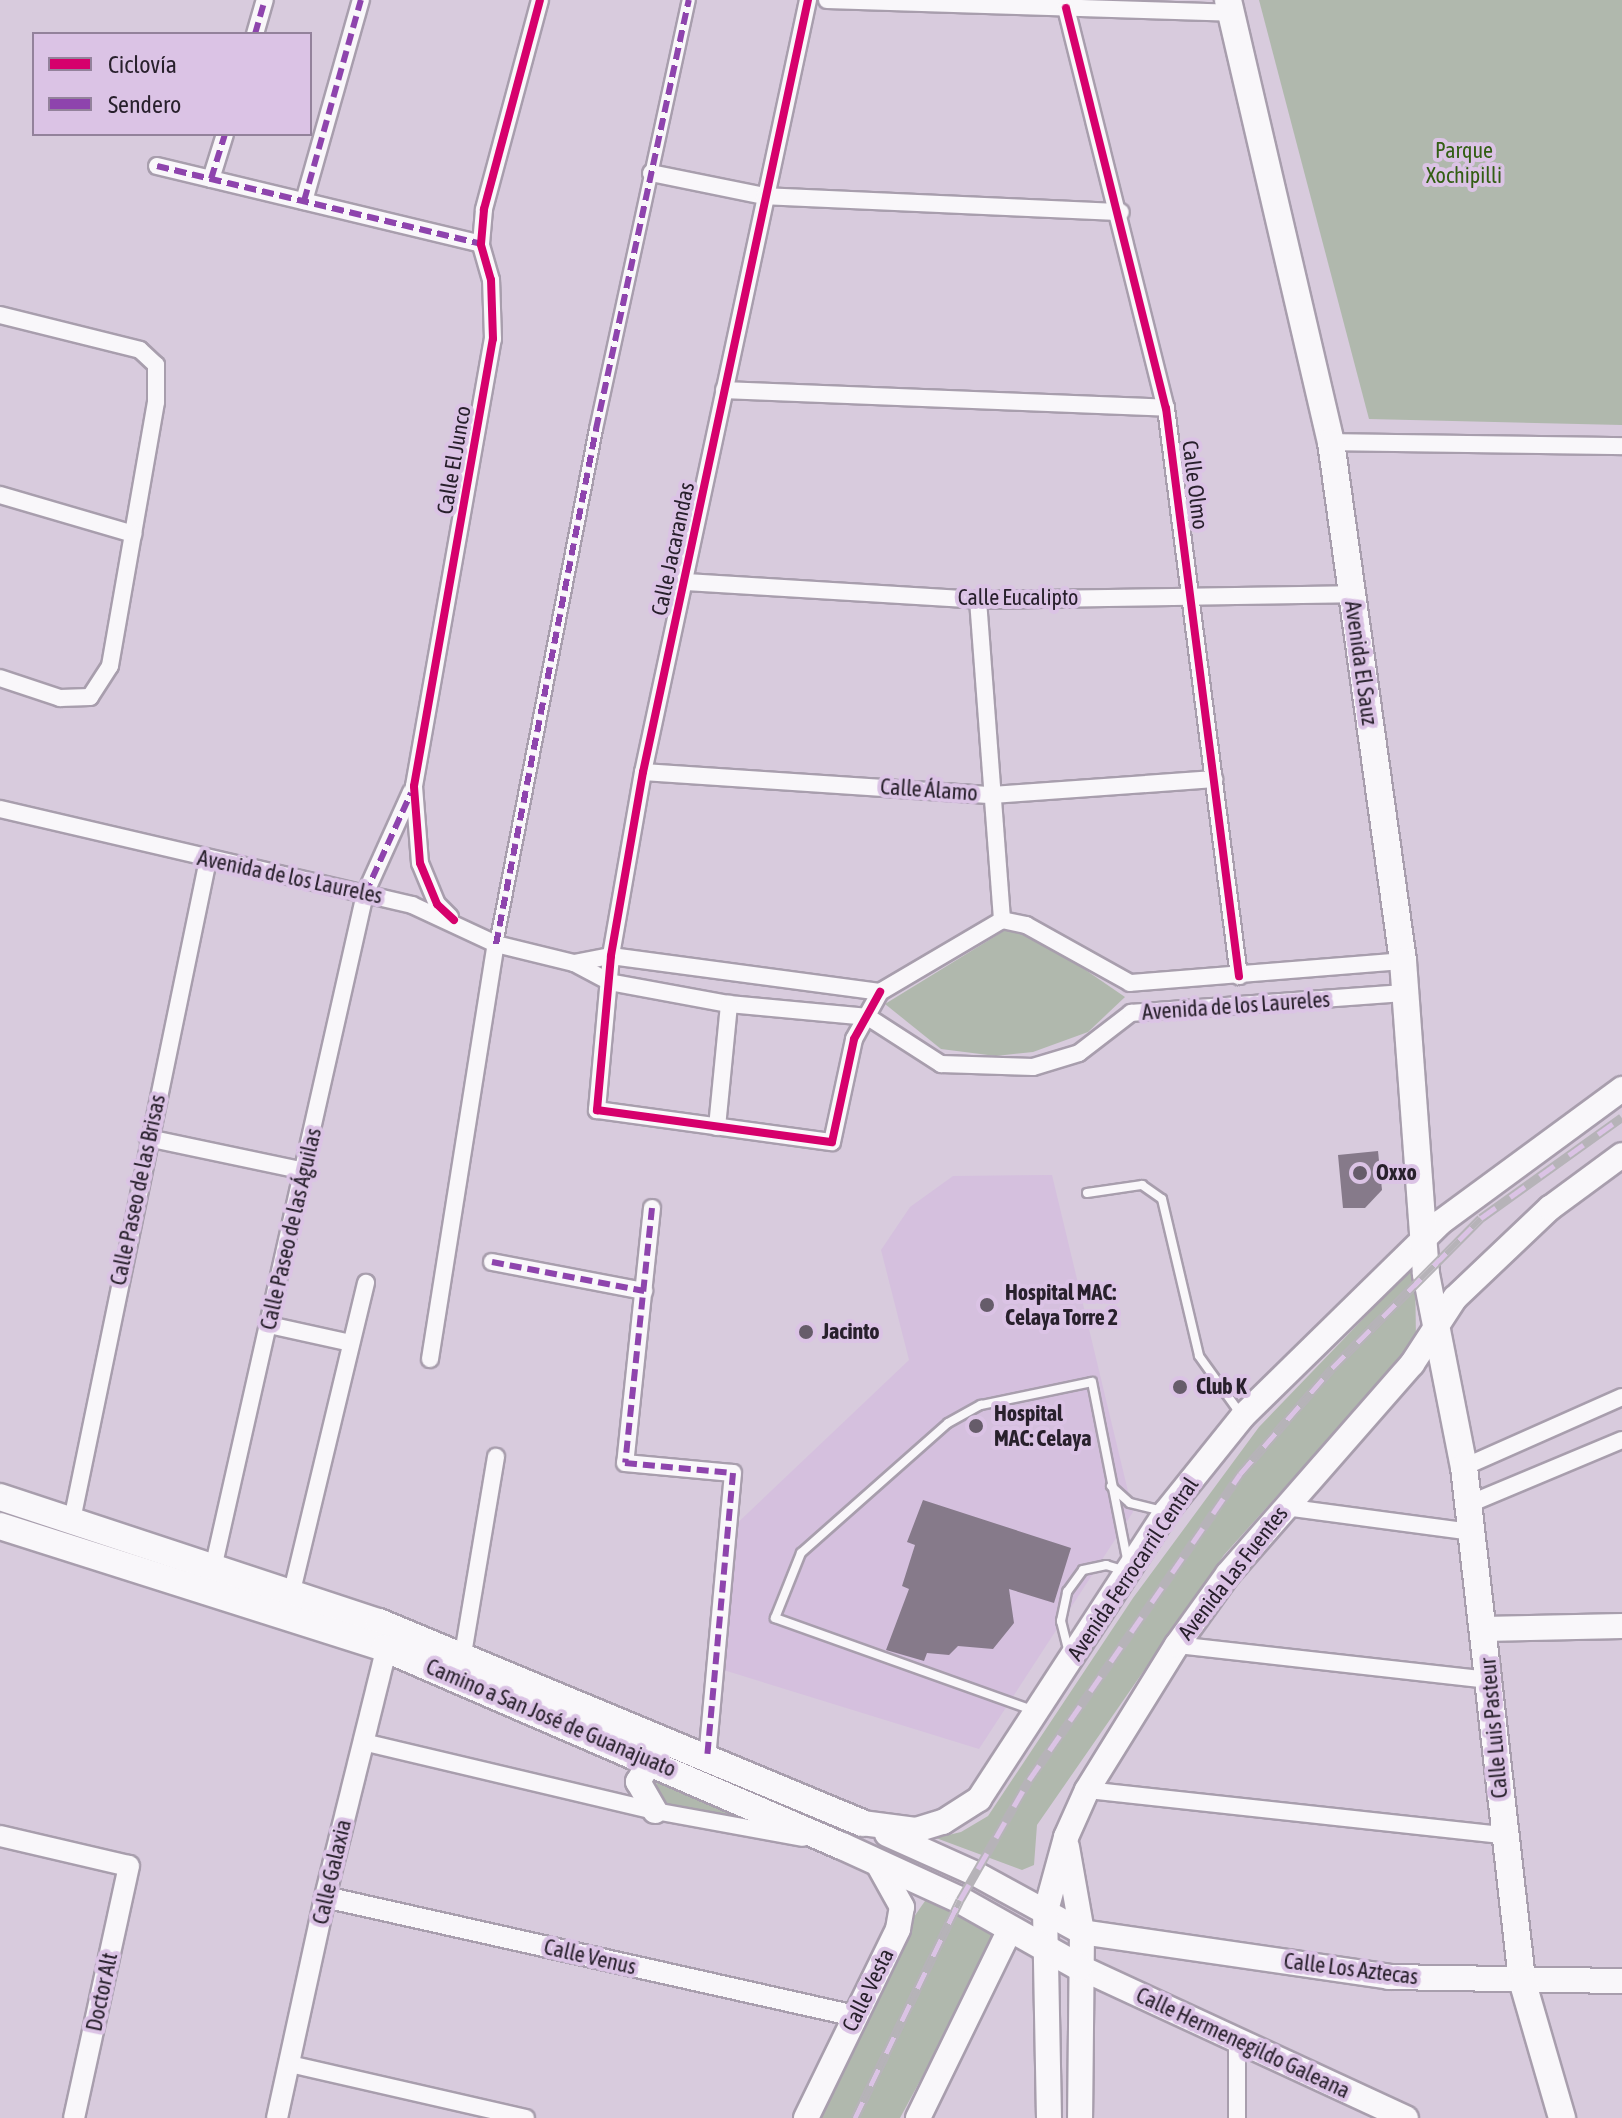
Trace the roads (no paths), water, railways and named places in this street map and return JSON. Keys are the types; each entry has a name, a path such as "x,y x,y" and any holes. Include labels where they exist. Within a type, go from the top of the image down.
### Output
{"main road":[{"name":"Avenida El Sauz","path":"1230,7 1331,442 1403,961 1423,1239 1435,1335"},
{"name":"Avenida Ferrocarril Central","path":"862,1823 916,1830 955,1814 979,1799 1130,1572 1166,1512 1243,1416 1423,1239 1622,1089"},
{"path":"1435,1335 1455,1298 1550,1208 1622,1155"},
{"name":"Calle Luis Pasteur","path":"1435,1335 1469,1504 1490,1680 1503,1835 1522,1980 1562,2118"},
{"name":"Avenida Las Fuentes","path":"1049,2118 1045,1914 1066,1837 1087,1790 1177,1645 1284,1507 1435,1335"},
{"name":"Camino a San José de Guanajuato","path":"0,1497 292,1591 389,1638 658,1749 707,1757 976,1874 1082,1932"},
{"path":"0,1518 60,1535 69,1531 72,1520"},
{"name":"Camino a San José de Guanajuato","path":"0,1526 389,1638 463,1654 658,1749 1079,1967"},
{"path":"1484,1629 1622,1626"},
{"path":"655,1811 638,1782 658,1749"},
{"path":"1066,1837 1082,1932 1079,1967 1080,2118"},
{"name":"Calle Vesta","path":"806,2118 898,1929 902,1907 877,1862"},
{"path":"918,2118 1010,1929"},
{"name":"Calle Los Aztecas","path":"1082,1932 1389,1977 1622,1981"},
{"name":"Calle Hermenegildo Galeana","path":"1079,1967 1395,2115"}],"street":[{"path":"256,32 265,0"},
{"path":"304,201 361,0"},
{"name":"Calle El Junco","path":"365,894 414,786 493,339 491,280 481,244 484,209 540,0"},
{"path":"430,1359 496,944 651,173 689,0"},
{"name":"Calle Jacarandas","path":"717,1127 597,1110 611,956 643,772 808,0"},
{"path":"827,0 1066,8 1230,7"},
{"name":"Calle Olmo","path":"1066,8 1121,212 1166,408 1239,976"},
{"path":"211,179 224,136"},
{"path":"157,166 481,244"},
{"path":"651,173 764,196 1121,212"},
{"path":"0,315 140,350 156,365 156,402 110,666 90,697 60,698 0,678"},
{"path":"724,390 1166,408"},
{"path":"1331,442 1622,446"},
{"path":"0,495 133,534"},
{"name":"Calle Eucalipto","path":"686,582 978,600 1351,594"},
{"path":"729,1004 717,1127 832,1142 854,1039 880,992 1002,920 978,600"},
{"name":"Calle Álamo","path":"643,772 992,795 1214,779"},
{"name":"Calle El Junco","path":"414,786 420,863 437,904 454,920"},
{"name":"Avenida de los Laureles","path":"0,809 208,860 365,894 454,920 496,944 574,963 609,982 729,1004 868,1017 941,1064 1033,1067 1079,1053 1131,1013 1406,993"},
{"name":"Calle Paseo de las Brisas","path":"72,1520 148,1138 208,860"},
{"name":"Calle Paseo de las Águilas","path":"214,1564 365,894"},
{"name":"Avenida de los Laureles","path":"1002,920 1026,925 1130,983 1403,961"},
{"name":"Avenida de los Laureles","path":"574,963 611,956 880,992"},
{"path":"148,1138 305,1171"},
{"path":"652,1208 625,1463 733,1473 707,1757"},
{"path":"492,1262 644,1291"},
{"path":"292,1591 366,1283"},
{"path":"269,1325 351,1343"},
{"path":"1464,1467 1622,1397"},
{"path":"1469,1504 1622,1440"},
{"path":"463,1654 496,1457"},
{"path":"1284,1507 1472,1532"},
{"name":"Calle Galaxia","path":"277,2118 325,1897 389,1638"},
{"path":"1177,1645 1490,1680"},
{"path":"363,1742 655,1811 842,1846"},
{"path":"1087,1790 1503,1835"},
{"name":"Doctor Alt","path":"0,1836 129,1866 74,2118"},
{"name":"Calle Venus","path":"325,1897 855,2016"},
{"path":"1237,2040 1237,2118"},
{"path":"290,2064 526,2118"}],"lane":[{"path":"1087,1193 1142,1185 1162,1199 1199,1356 1243,1416"},
{"path":"1037,1711 775,1618 801,1553 948,1423 981,1405 1092,1382 1130,1572 1106,1565 1083,1570 1067,1592 1061,1621 1071,1660"},
{"path":"1111,1486 1130,1503 1166,1512"}],"railway":[{"path":"855,2118 960,1900 1029,1780 1240,1474 1332,1368 1481,1218 1622,1117"}],"place":[{"name":"Oxxo","path":"1360,1173"},
{"name":"Hospital MAC: Celaya Torre 2","path":"987,1305"},
{"name":"Jacinto","path":"806,1332"},
{"name":"Club K","path":"1180,1387"},
{"name":"Hospital MAC: Celaya","path":"976,1426"}],"park label":[{"name":"Parque Xochipilli","path":"1464,162"}]}
